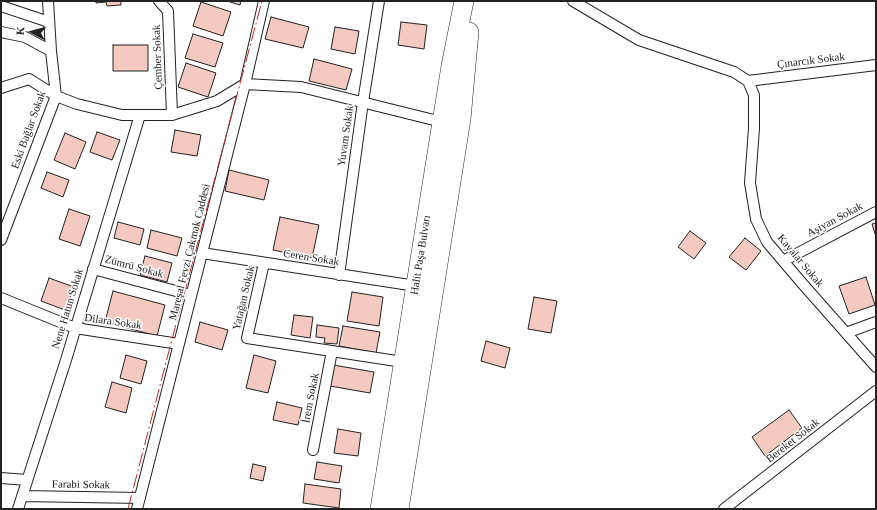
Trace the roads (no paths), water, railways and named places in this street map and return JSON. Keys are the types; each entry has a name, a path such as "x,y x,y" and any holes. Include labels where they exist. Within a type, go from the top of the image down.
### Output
{"highway":[{"name":"Halit Paşa Bulvarı","path":"380,509 451,66 464,1"},
{"name":"Halit Paşa Bulvarı","path":"398,509 461,119 471,1"}],"street":[{"name":"Eski Bağlar Sokak","path":"1,240 56,96 51,51 48,1"},
{"name":"Çember Sokak","path":"159,1 168,11 172,115"},
{"name":"Mareşal Fevzi Çakmak Caddesi","path":"137,509 245,84 264,1"},
{"name":"Yuvam Sokak","path":"339,275 362,102 379,1"},
{"path":"573,1 639,40 734,72 748,81"},
{"path":"1,6 49,22"},
{"path":"1,32 25,37 51,51"},
{"name":"Çınarcık Sokak","path":"748,81 876,65"},
{"path":"1,88 29,79 56,96 77,104 122,115 172,115 217,101 245,84 301,87 442,122"},
{"name":"Kayalar Sokak","path":"748,81 754,95 754,128 750,183 756,219 768,242 783,261 876,367"},
{"name":"Nene Hatun Sokak","path":"18,509 140,115"},
{"name":"Aşiyan Sokak","path":"783,261 876,212"},
{"name":"Ceren Sokak","path":"202,253 416,286"},
{"name":"Yatağan Sokak","path":"264,263 247,338 332,351"},
{"name":"Zümrü Sokak","path":"93,268 191,295"},
{"name":"Dilara Sokak","path":"1,298 75,328 179,344"},
{"path":"846,333 876,322"},
{"path":"332,351 403,362"},
{"name":"İrem Sokak","path":"313,450 332,351"},
{"name":"Bereket Sokak","path":"724,509 876,391"},
{"path":"1,478 27,480"},
{"name":"Farabi Sokak","path":"22,496 140,498"}]}
